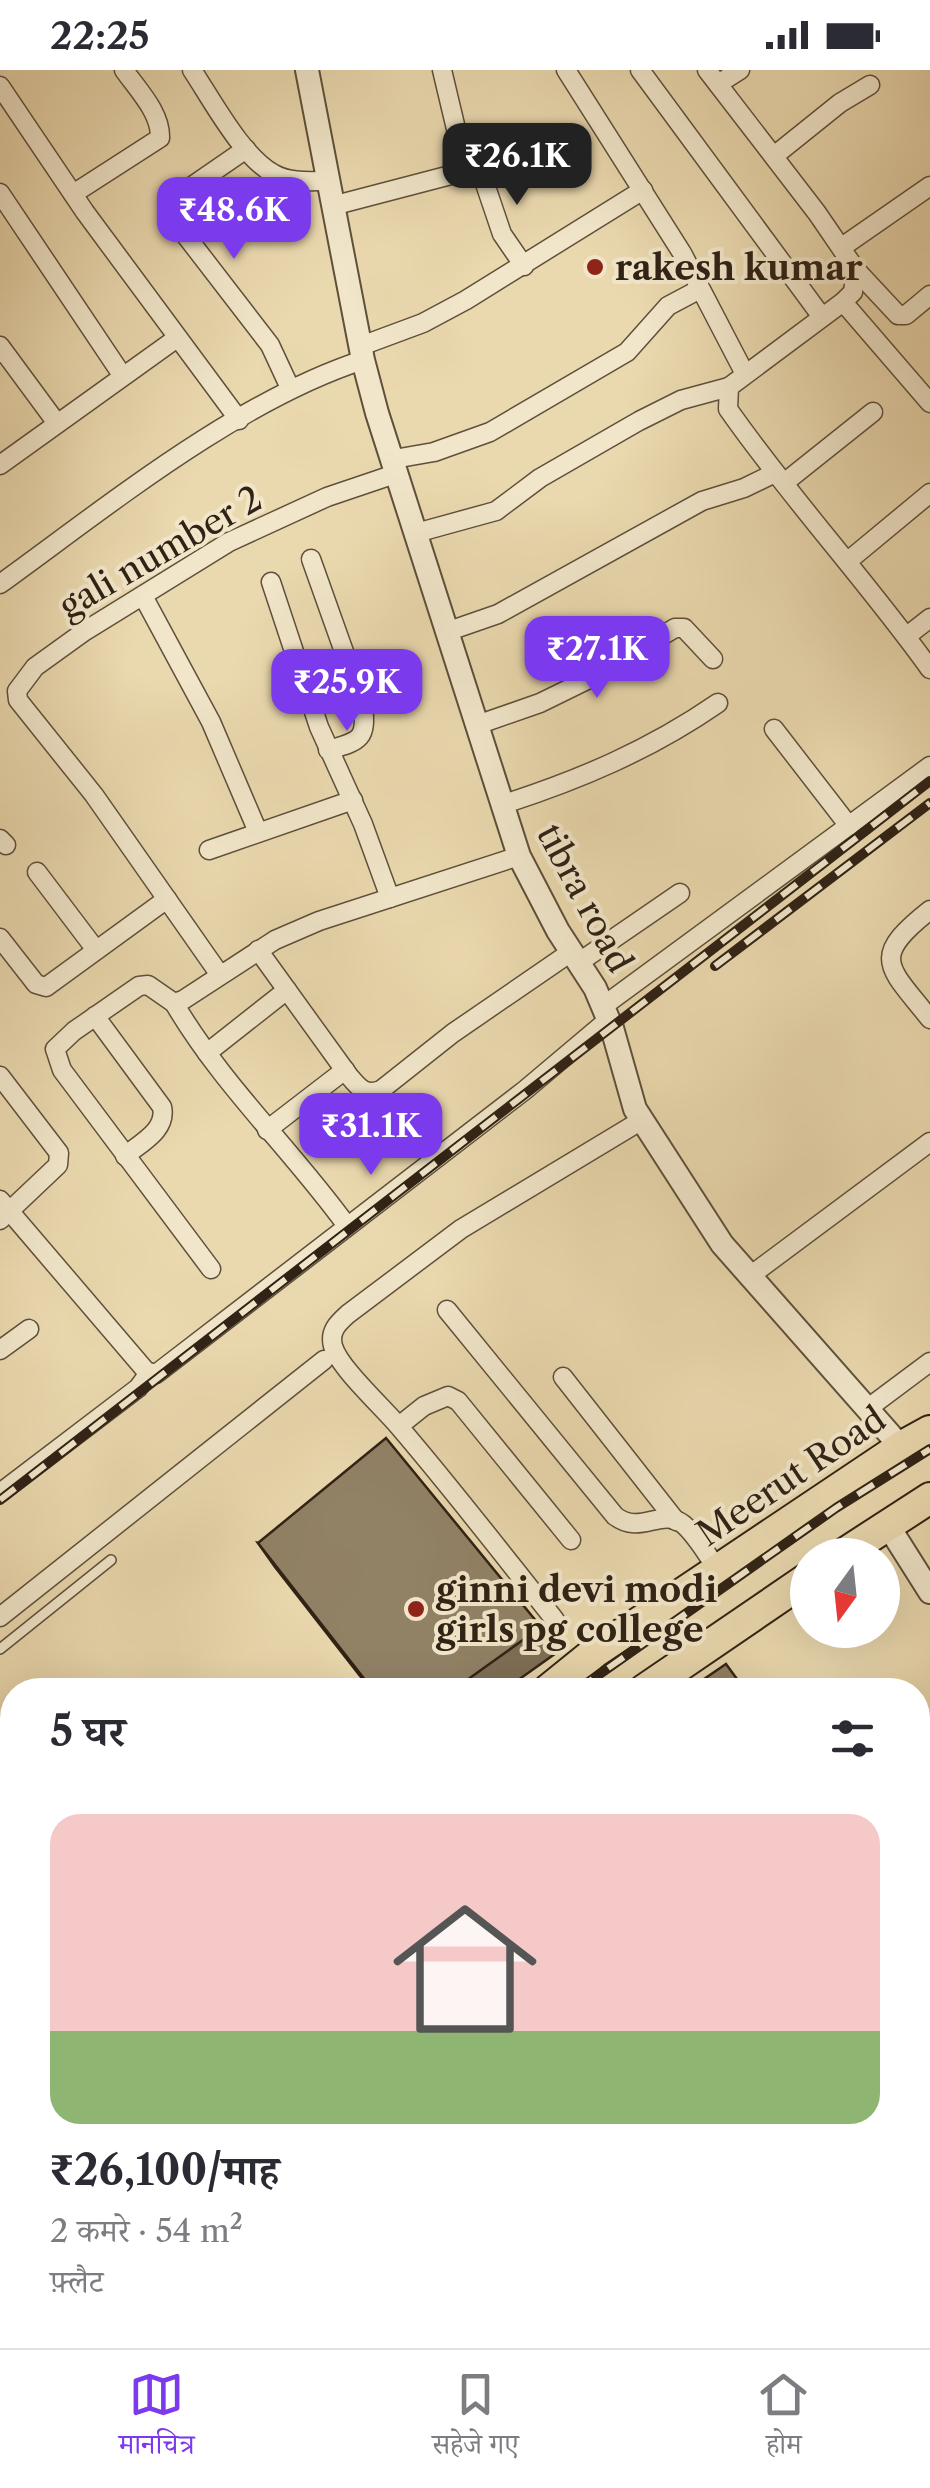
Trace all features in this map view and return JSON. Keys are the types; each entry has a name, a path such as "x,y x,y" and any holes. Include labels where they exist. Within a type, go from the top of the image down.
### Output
{"highway":[{"name":"Meerut Road","path":"563,1678 595,1652 901,1446 930,1431"},
{"path":"867,1538 930,1498"},
{"path":"662,1678 790,1590"}],"street":[{"path":"74,194 160,138 154,114 124,70"},
{"path":"192,70 246,149 274,174 291,180 328,181"},
{"name":"tibra road","path":"306,70 362,353 518,856 605,1014 630,1095 642,1120 722,1244 901,1446"},
{"path":"442,70 472,168 502,234 524,266"},
{"path":"566,70 643,190 745,374"},
{"path":"640,70 822,318"},
{"path":"740,70 712,77 856,270 898,316 906,315 930,295"},
{"path":"774,156 840,103 870,85"},
{"path":"0,86 239,420"},
{"path":"332,206 530,148"},
{"path":"246,149 187,187 172,200 170,212 172,220 270,345 290,388"},
{"path":"842,247 930,186"},
{"path":"0,584 195,447 290,388 423,323 524,266 643,190"},
{"path":"0,193 122,375"},
{"path":"416,533 496,511 540,478 639,421 681,400 730,388 843,302 853,292 856,270"},
{"name":"gali number 2","path":"220,975 94,795 18,700 22,682 35,666 229,542 396,466 490,432 626,352 668,306 700,289"},
{"path":"843,302 930,403"},
{"path":"0,465 177,338"},
{"path":"0,346 56,422"},
{"path":"730,388 728,409 930,669"},
{"path":"446,632 498,614 702,501 780,478 872,412"},
{"path":"848,561 930,492"},
{"path":"312,560 363,705 365,725 362,736 354,742 328,750"},
{"path":"271,582 328,750 353,800 390,898"},
{"path":"143,596 211,722 258,832"},
{"path":"906,636 930,618"},
{"path":"477,724 540,703 674,628 684,628 714,660"},
{"path":"501,805 570,783 623,760 718,703"},
{"path":"774,729 849,826"},
{"path":"0,1076 59,1153 58,1166 4,1211 148,1373 156,1374 524,1090 605,1014 930,766"},
{"path":"209,850 353,800"},
{"path":"174,1003 258,950 319,921 518,856"},
{"path":"37,872 96,950"},
{"path":"258,950 344,1070 361,1090 372,1093 382,1090 453,1033 680,893"},
{"path":"0,938 36,984 46,986 167,899"},
{"path":"930,910 901,933 891,948 889,960 897,978 930,1019"},
{"path":"211,1269 56,1058 55,1048 63,1040 139,986 148,985 174,1003 207,1053 347,1226"},
{"path":"207,1053 287,990"},
{"path":"95,1016 162,1106 164,1117 159,1128 126,1156"},
{"path":"267,1130 344,1070"},
{"path":"555,1620 399,1426 341,1361 332,1336 336,1325 461,1228 642,1120"},
{"path":"750,1276 930,1142"},
{"path":"447,1310 615,1516 636,1526 667,1518 676,1520"},
{"path":"0,1350 28,1329"},
{"path":"0,1617 324,1360"},
{"path":"867,1409 930,1362"},
{"path":"0,1494 138,1388 148,1373"},
{"path":"562,1377 676,1520 692,1533 718,1570"},
{"path":"399,1426 438,1398 448,1396 458,1402 571,1540"},
{"path":"887,1524 930,1592"}],"lane":[{"path":"0,1650 111,1560"}],"building":[{"name":"ginni devi modi girls pg college","path":"386,1438 541,1627 470,1678 364,1678 258,1543"},
{"path":"726,1664 736,1678 706,1678"}],"railway":[{"path":"0,1500 930,781"},
{"path":"715,966 930,803"},
{"path":"594,1678 836,1508 930,1449"}],"place":[{"name":"rakesh kumar","path":"595,267"},
{"name":"ginni devi modi girls pg college","path":"416,1609"}]}
